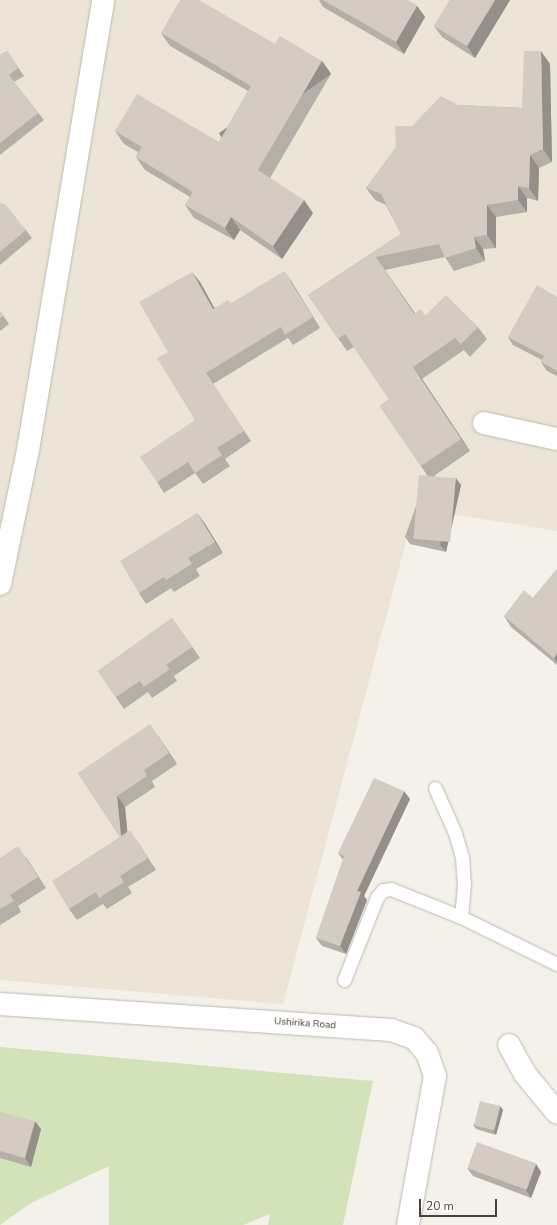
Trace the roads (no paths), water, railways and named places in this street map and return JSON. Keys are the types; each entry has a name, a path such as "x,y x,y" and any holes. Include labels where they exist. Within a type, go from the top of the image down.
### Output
{"street":[{"path":"0,584 28,450 103,0"},
{"path":"484,423 557,439"},
{"name":"Ushirika Road","path":"0,1004 391,1030 414,1038 427,1053 435,1076 408,1225"},
{"path":"508,1045 525,1074 557,1112"}],"lane":[{"path":"435,788 455,832 462,857 464,884 461,917"},
{"path":"344,980 377,897 383,890 400,891 461,917 557,964"}]}
